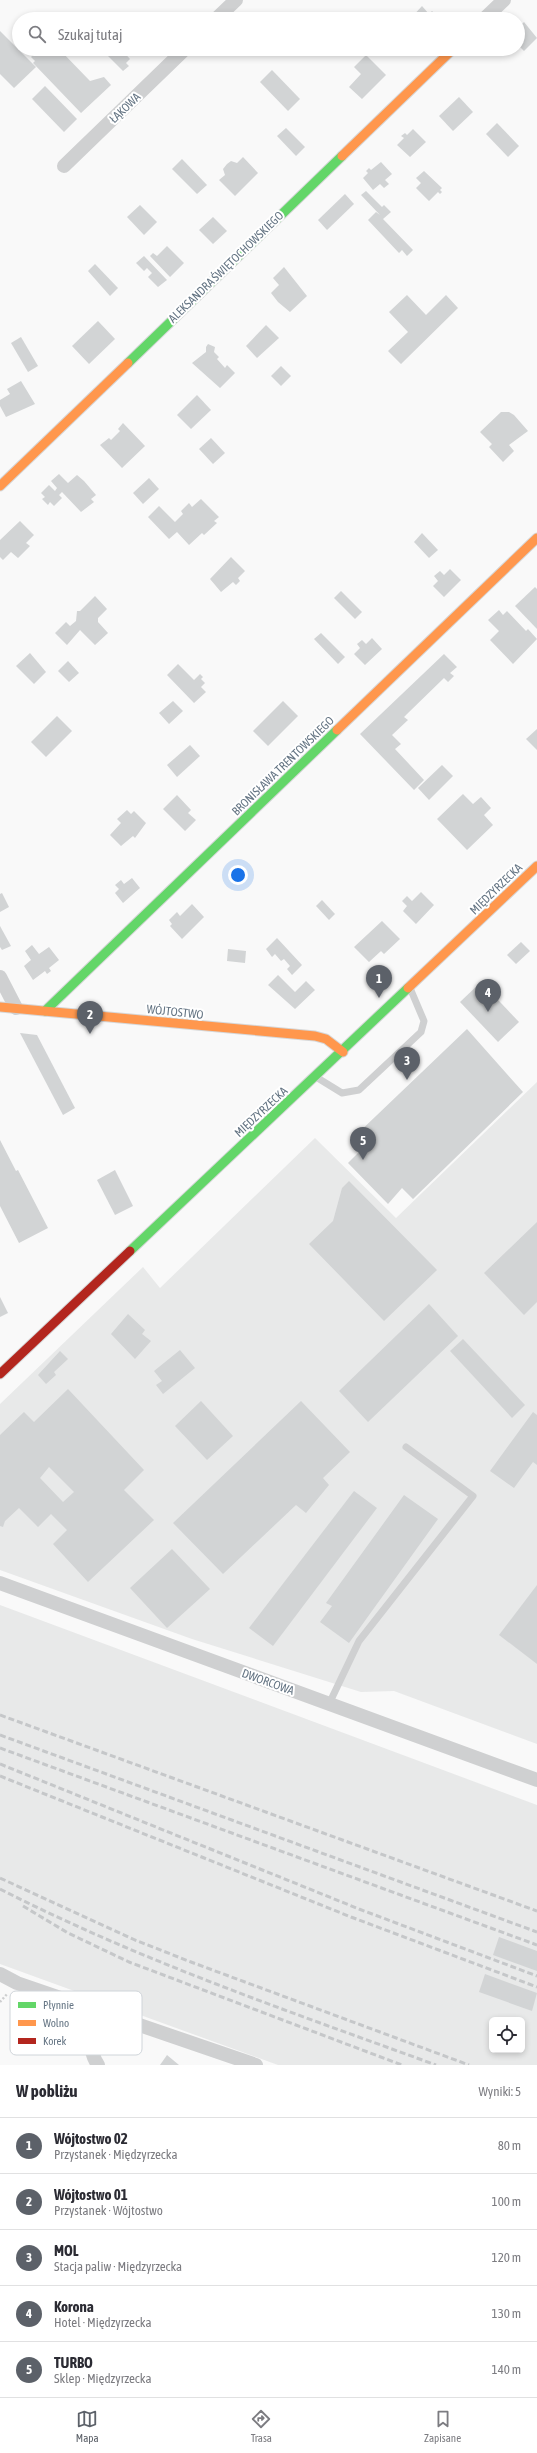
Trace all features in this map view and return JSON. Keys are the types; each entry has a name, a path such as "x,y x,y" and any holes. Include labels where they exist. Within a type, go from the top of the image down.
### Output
{"street":[{"path":"223,12 236,0"},
{"path":"491,12 504,0"},
{"name":"ŁĄKOWA","path":"64,166 178,56"},
{"name":"ALEKSANDRA ŚWIĘTOCHOWSKIEGO","path":"0,486 446,56"},
{"name":"BRONISŁAWA TRENTOWSKIEGO","path":"45,1011 537,538"},
{"name":"MIĘDZYRZECKA","path":"0,1374 316,1077 537,866"},
{"path":"0,977 16,1008"},
{"name":"WÓJTOSTWO","path":"0,1007 314,1036 326,1039 342,1052"},
{"name":"DWORCOWA","path":"0,1582 537,1780"},
{"path":"0,1974 17,1983 41,1991"},
{"path":"142,2026 256,2065"},
{"path":"94,2055 98,2065"}],"lane":[{"path":"316,1077 342,1093 359,1090 421,1032 424,1021 410,988"},
{"path":"329,1704 360,1641 473,1496 406,1447"}],"shaded area":[{"path":"537,1082 537,1744 394,1691 361,1692 192,1639 0,1570 0,1404 143,1267 160,1288 315,1138 396,1218"},
{"path":"0,1605 537,1805 537,2065 278,2065 142,2016 142,1991 74,1991 0,1964"}],"building":[{"path":"422,6 427,12 416,12"},
{"path":"525,23 537,38 525,50"},
{"path":"0,31 12,43 12,56 25,56 36,67 14,88 0,74"},
{"path":"66,56 90,81 104,77 111,85 81,113 33,63 35,61 31,57"},
{"path":"108,56 127,56 130,59 126,63 129,66 123,71"},
{"path":"365,56 367,56 386,75 362,99 349,87 361,74 354,67"},
{"path":"272,70 300,99 288,111 260,82"},
{"path":"45,86 77,119 64,132 32,99"},
{"path":"459,97 473,112 453,131 439,116"},
{"path":"497,123 519,146 508,157 486,134"},
{"path":"286,128 305,147 296,156 277,136"},
{"path":"413,129 426,142 410,157 397,145 404,138 401,136 405,133 407,135"},
{"path":"243,157 258,173 235,196 219,180 225,175 223,169 227,164 231,161 237,163"},
{"path":"182,159 207,185 197,194 172,169"},
{"path":"381,162 392,174 385,180 389,184 384,188 380,184 373,190 363,178 368,173 366,171 369,168 371,170"},
{"path":"424,171 442,188 440,190 442,192 440,194 438,192 429,201 416,188 421,183 416,178"},
{"path":"366,191 382,207 384,205 391,212 383,219 413,250 407,256 402,250 399,253 368,220 376,212 380,215 361,195"},
{"path":"345,194 354,204 327,230 318,220"},
{"path":"140,205 157,222 144,235 127,217"},
{"path":"213,217 227,231 213,244 199,230"},
{"path":"167,246 184,263 170,277 150,256 153,253 157,256"},
{"path":"144,256 167,280 158,287 148,277 152,273 147,268 144,271 136,263"},
{"path":"95,264 118,288 110,296 88,271"},
{"path":"284,267 307,296 290,312 278,302 271,293 279,285 273,278"},
{"path":"407,295 426,315 446,295 458,308 401,364 388,351 408,332 389,312"},
{"path":"98,321 115,339 89,364 72,346"},
{"path":"266,325 279,338 257,358 246,346"},
{"path":"21,337 38,366 28,372 11,343"},
{"path":"208,344 215,347 214,352 219,357 217,359 225,368 227,365 235,373 220,388 192,363 206,352 206,347"},
{"path":"281,366 291,376 281,386 271,376"},
{"path":"21,381 35,404 6,417 0,406 0,400 10,394 7,389"},
{"path":"197,395 211,410 191,429 177,415"},
{"path":"501,412 509,412 514,415 528,431 509,445 514,451 503,462 489,447 492,444 480,432"},
{"path":"123,423 145,446 122,468 100,445 109,438 111,440 120,431 118,429"},
{"path":"211,438 225,453 213,464 199,449"},
{"path":"59,474 68,483 77,475 96,495 91,499 94,502 81,512 62,492 59,495 62,498 54,506 50,502 48,505 42,499 45,497 41,493 49,485 55,491 57,488 51,481"},
{"path":"149,478 159,489 143,504 133,493"},
{"path":"201,499 219,517 214,521 217,523 204,535 202,533 189,545 177,532 169,539 148,517 159,506 175,522 183,514 181,511 189,503 192,507"},
{"path":"20,521 34,535 26,543 30,546 18,558 11,552 3,560 0,557 0,540"},
{"path":"422,533 438,550 429,558 414,542"},
{"path":"231,557 245,571 238,578 240,581 236,585 233,582 221,592 210,579"},
{"path":"450,569 461,580 444,597 433,586 438,581 434,576 440,571 444,575"},
{"path":"535,587 537,589 537,629 515,606"},
{"path":"341,591 362,612 355,619 334,598"},
{"path":"95,596 107,609 98,618 98,622 108,633 95,645 80,630 67,645 55,633 66,622 70,626 76,621 77,611 80,611"},
{"path":"499,610 503,615 507,611 526,631 528,629 537,639 513,664 490,640 499,631 488,620"},
{"path":"321,633 345,657 338,664 314,639"},
{"path":"372,638 382,649 365,665 354,654 360,648 357,644 362,640 366,644"},
{"path":"30,653 46,672 34,684 16,666"},
{"path":"444,654 457,667 450,673 454,676 448,682 444,678 404,717 408,720 392,735 401,744 395,749 424,780 414,790 360,734"},
{"path":"68,661 79,673 69,682 58,671"},
{"path":"178,664 194,680 200,674 203,677 201,679 205,683 201,687 206,692 194,703 167,675"},
{"path":"173,701 183,711 169,724 159,713"},
{"path":"283,701 298,716 268,746 253,731"},
{"path":"57,716 72,731 46,757 31,742"},
{"path":"537,729 537,750 526,739"},
{"path":"190,745 200,756 177,777 167,765"},
{"path":"442,765 453,776 429,800 418,788"},
{"path":"463,794 473,804 481,797 491,808 484,815 493,825 467,850 437,819"},
{"path":"177,795 191,810 188,813 196,820 185,831 163,809"},
{"path":"127,810 131,814 134,811 146,823 135,838 133,836 121,846 110,835 121,823 117,819"},
{"path":"132,878 140,888 123,903 115,893 119,889 115,885 121,880 124,884"},
{"path":"421,892 434,905 416,924 403,911 407,906 402,901 407,896 412,901"},
{"path":"2,893 9,907 0,912 0,894"},
{"path":"322,900 335,914 329,920 316,906"},
{"path":"192,904 204,917 182,939 170,926 172,924 169,920 177,912 180,916"},
{"path":"382,921 400,939 384,954 381,951 369,962 354,947"},
{"path":"0,926 11,946 2,950 0,947"},
{"path":"277,938 302,965 292,975 287,969 290,966 284,959 281,961 275,954 272,957 266,949"},
{"path":"521,942 530,951 516,964 507,955"},
{"path":"32,945 39,954 49,947 59,960 49,968 51,971 47,974 45,971 33,980 24,966 31,960 25,951"},
{"path":"228,949 246,951 245,963 227,961"},
{"path":"278,975 295,992 306,981 315,990 295,1009 268,985"},
{"path":"481,982 519,1022 498,1042 460,1002"},
{"path":"467,1029 523,1092 413,1199 402,1188 388,1204 348,1163 364,1147 354,1137"},
{"path":"20,1033 37,1035 75,1108 63,1115"},
{"path":"0,1140 16,1171 18,1170 48,1228 19,1243 0,1206"},
{"path":"115,1170 133,1206 115,1215 97,1180"},
{"path":"349,1181 437,1270 384,1321 309,1244 333,1221 342,1188"},
{"path":"537,1222 537,1302 524,1315 484,1273"},
{"path":"0,1297 8,1313 0,1317"},
{"path":"429,1304 458,1336 368,1422 339,1391"},
{"path":"128,1314 145,1330 142,1334 151,1341 135,1359 111,1334"},
{"path":"463,1339 525,1405 512,1418 450,1351"},
{"path":"180,1350 195,1368 163,1394 156,1385 162,1381 154,1371"},
{"path":"60,1351 68,1359 54,1372 56,1375 46,1384 38,1375"},
{"path":"68,1389 144,1470 124,1490 154,1520 88,1582 53,1544 67,1530 51,1514 38,1527 19,1508 5,1521 3,1527 0,1526 0,1435 24,1412 34,1422","holes":["49,1467 74,1492 63,1502 40,1478"]},
{"path":"201,1401 233,1436 207,1460 175,1426"},
{"path":"301,1401 350,1452 323,1478 329,1485 306,1513 296,1505 223,1574 173,1523"},
{"path":"533,1412 537,1415 537,1465 533,1462 514,1488 490,1471"},
{"path":"354,1491 377,1508 273,1646 249,1628"},
{"path":"404,1495 438,1519 349,1643 320,1622 332,1606 326,1603"},
{"path":"172,1549 210,1589 167,1628 130,1588"},
{"path":"537,1585 537,1664 499,1635"},
{"path":"499,1937 537,1951 537,1971 493,1955"},
{"path":"485,1974 537,1993 532,2011 479,1992"},
{"path":"167,2055 179,2065 160,2065"}],"railway":[{"path":"0,1715 537,1911"},
{"path":"0,1735 537,1932"},
{"path":"0,1748 537,1945"},
{"path":"0,1764 359,1909 537,1976"},
{"path":"0,1776 351,1917 537,1987"},
{"path":"0,1878 135,1940 469,2065"},
{"path":"0,1889 107,1939 215,1984 436,2065"},
{"path":"23,1906 68,1933 129,1962 402,2065"}],"traffic: fast":[{"path":"128,363 342,156"},
{"path":"45,1011 337,730"},
{"path":"130,1251 408,988"}],"traffic: slow":[{"path":"342,156 446,56"},
{"path":"0,486 128,363"},
{"path":"337,730 537,538"},
{"path":"408,988 537,866"},
{"path":"0,1007 315,1036 326,1039 343,1052"}],"traffic: jam":[{"path":"0,1374 130,1251"}],"place":[{"name":"Wójtostwo 02","path":"379,998"},
{"name":"Korona","path":"488,1012"},
{"name":"Wójtostwo 01","path":"90,1034"},
{"name":"MOL","path":"407,1080"},
{"name":"TURBO","path":"363,1160"}]}
